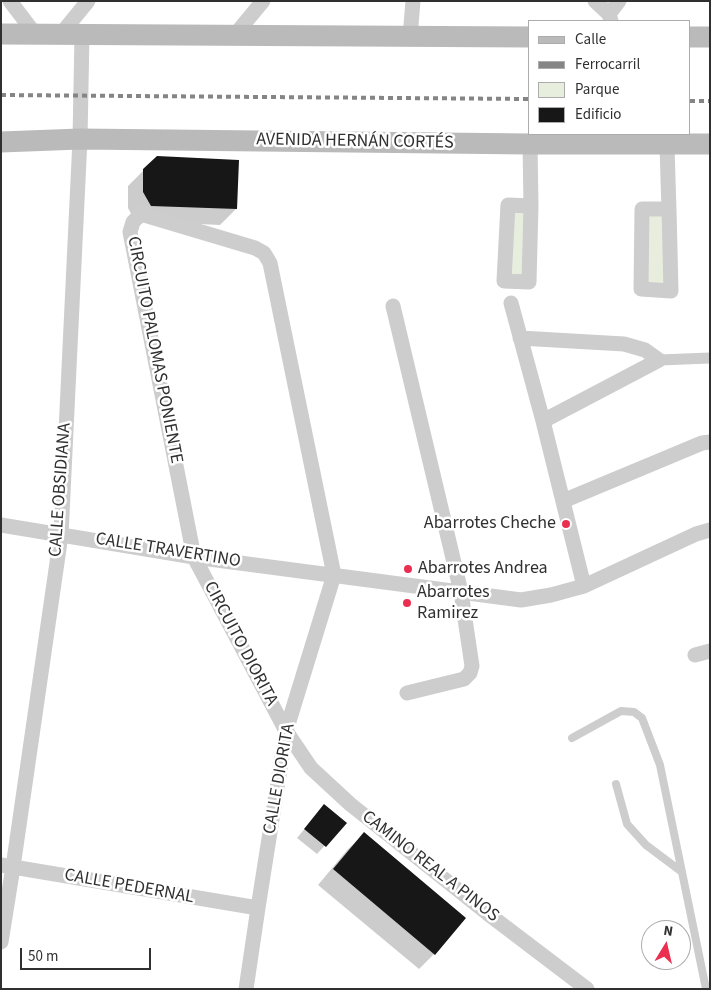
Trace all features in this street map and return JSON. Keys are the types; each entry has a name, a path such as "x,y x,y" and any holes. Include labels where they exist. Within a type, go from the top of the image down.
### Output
{"main road":[{"path":"1,34 528,37"},
{"path":"691,37 710,37"},
{"name":"AVENIDA HERNÁN CORTÉS","path":"1,142 80,139 530,144 633,139 667,144 710,144"}],"street":[{"path":"10,1 35,34"},
{"path":"60,34 88,1"},
{"path":"234,36 263,1"},
{"path":"410,37 413,1"},
{"path":"595,1 610,18 619,1"},
{"name":"CALLE OBSIDIANA","path":"1,942 7,866 61,535 80,139 82,34"},
{"path":"530,144 531,206 529,282 504,281 508,205 531,206"},
{"path":"667,144 669,209 671,292 641,289 642,209 669,209"},
{"name":"CIRCUITO PALOMAS PONIENTE","path":"194,556 130,232 132,222 141,214 255,248 264,253 270,263 334,575"},
{"path":"511,303 584,586"},
{"path":"394,306 461,592 472,666 470,673 464,679 407,693"},
{"path":"520,338 624,344 645,350 658,360"},
{"path":"543,422 658,360 710,358"},
{"path":"563,501 702,443 710,442"},
{"name":"CALLE TRAVERTINO","path":"1,525 194,556 521,600 551,595 584,586 696,534 710,530"},
{"name":"CIRCUITO DIORITA","path":"194,556 286,731"},
{"name":"CALLE DIORITA","path":"246,989 286,731 334,575"},
{"name":"CAMINO REAL A PINOS","path":"286,731 311,768 350,804 587,989"},
{"name":"CALLE PEDERNAL","path":"7,866 258,908"}],"lane":[{"path":"572,738 621,711 634,712 642,718 660,765 706,989"},
{"path":"616,784 627,824 646,845 682,872"}],"green space":[{"path":"510,207 530,208 528,281 505,280"},
{"path":"643,210 667,211 670,289 642,287"}],"building":[{"path":"157,156 239,160 237,209 151,206 143,192 143,169"},
{"path":"324,804 347,823 326,847 304,829"},
{"path":"364,832 466,918 435,955 333,869"}],"railway":[{"path":"1,95 528,99"},
{"path":"691,101 710,101"}],"place":[{"name":"Abarrotes Cheche","path":"566,524"},
{"name":"Abarrotes Andrea","path":"408,569"},
{"name":"Abarrotes Ramirez","path":"407,603"}]}
